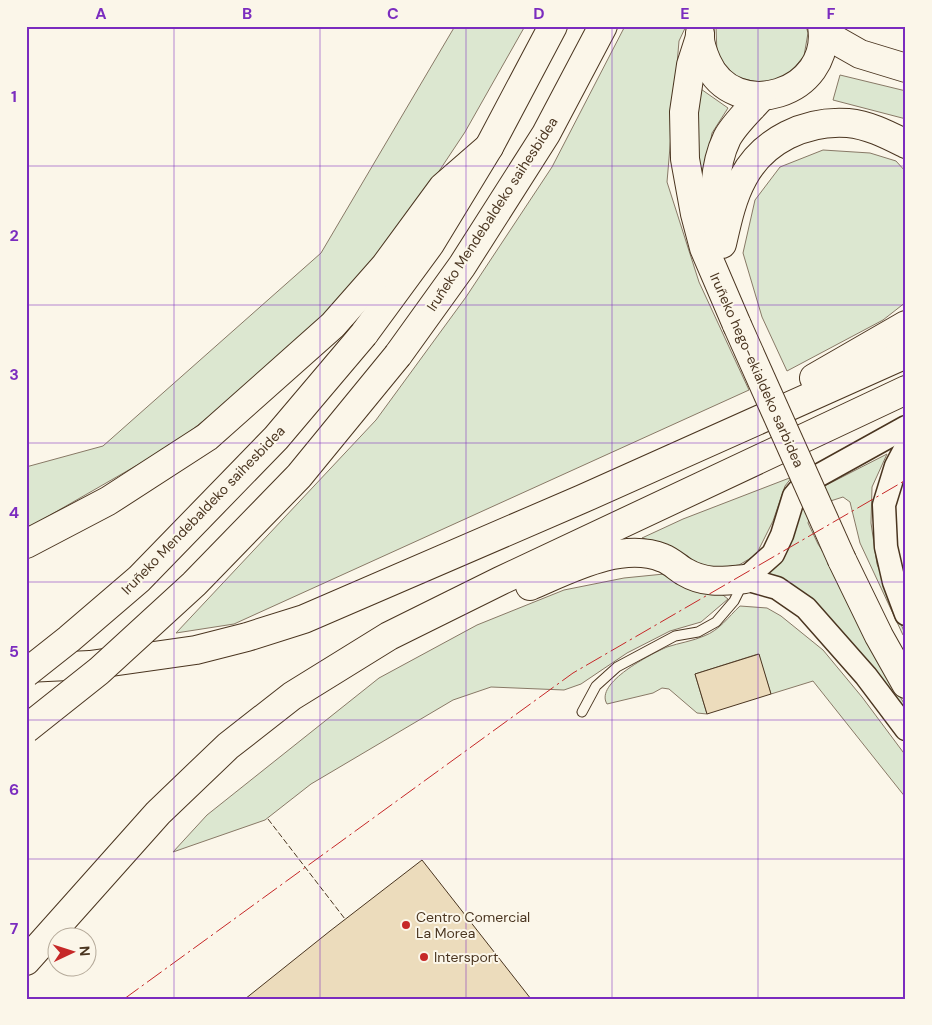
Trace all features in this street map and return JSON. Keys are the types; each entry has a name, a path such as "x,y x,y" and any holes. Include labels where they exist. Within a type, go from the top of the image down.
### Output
{"highway":[{"name":"Iruñeko Mendebaldeko saihesbidea","path":"26,673 140,578 276,438 364,334 430,244 489,147 553,26"},
{"name":"Iruñeko Mendebaldeko saihesbidea","path":"26,729 99,671 194,584 299,476 398,356 462,266 546,134 603,26"},
{"path":"700,31 702,52 709,67 719,79 732,89 746,94 762,96 781,93 798,84 812,70 820,52 822,30 860,54 906,68"},
{"name":"Iruñeko hego-ekialdeko sarbidea","path":"700,31 691,65 684,112 685,159 695,214 704,248 742,324 847,557 879,636 906,684"},
{"name":"Iruñeko hego-ekialdeko sarbidea","path":"742,324 716,218 716,173 728,138 762,96"},
{"path":"722,244 732,206 743,178 760,153 782,136 820,125 848,123 868,127 906,144"},
{"path":"26,544 108,502 207,437 333,326 385,266 443,187 489,147"},
{"path":"582,500 820,375 906,325"},
{"path":"26,668 90,665 196,650 247,638 304,619 582,500 906,354"},
{"path":"26,961 158,812 228,746 292,696 332,670 389,636 500,580 906,390"},
{"path":"332,670 366,666 487,604 582,564 618,553 639,552 663,558 700,580 718,582 745,579"},
{"name":"Iruñeko hego-ekialdeko sarbidea","path":"847,557 906,659"}],"street":[{"path":"745,579 773,554 782,535 794,496 805,483 906,427"},
{"path":"905,611 894,582 886,547 884,506 896,466 906,447"},
{"path":"745,579 777,588 806,608 866,676 906,729"}],"lane":[{"path":"582,712 596,686 617,667 674,636 698,632 716,622 734,601 745,579"}],"green space":[{"path":"455,26 525,26 465,132 392,242 283,358 174,444 26,529 26,467 103,446 321,253"},
{"path":"625,26 686,26 679,41 667,182 699,282 749,390 234,624 176,633 376,420 466,297 552,167"},
{"path":"716,26 806,26 808,33 804,56 788,75 765,84 736,77 717,55"},
{"path":"840,75 906,91 906,119 833,100"},
{"path":"698,87 728,108 712,133 703,182 697,152"},
{"path":"823,150 870,153 896,161 906,172 906,302 883,320 787,371 762,317 743,253 755,200 780,167"},
{"path":"887,454 872,487 871,523 877,564 905,634 903,635 860,543 850,502 843,497 821,504 811,513 808,523 818,544 837,574 871,646 906,707 906,717 761,577 801,498"},
{"path":"792,477 785,486 773,521 756,555 739,565 707,568 663,544 642,538 683,519"},
{"path":"664,574 702,589 719,592 728,599 701,622 670,631 627,653 581,684 564,690 491,687 453,700 311,784 265,820 173,852 207,815 379,678 477,625 564,590 624,578"},
{"path":"740,606 767,608 781,616 823,650 862,697 906,756 906,798 813,681 771,694 758,654 695,674 707,714 697,713 669,689 662,688 653,693 607,704 605,696 609,687 626,670 667,647 710,633 719,627"}],"building":[{"path":"759,654 771,694 707,714 695,674"},
{"name":"Centro Comercial La Morea","path":"422,860 531,999 245,999 330,931"}],"fence":[{"path":"268,819 345,919"}],"power":[{"path":"124,999 573,673 906,480"}],"place":[{"name":"Centro Comercial La Morea","path":"406,925"},
{"name":"Intersport","path":"424,957"}]}
